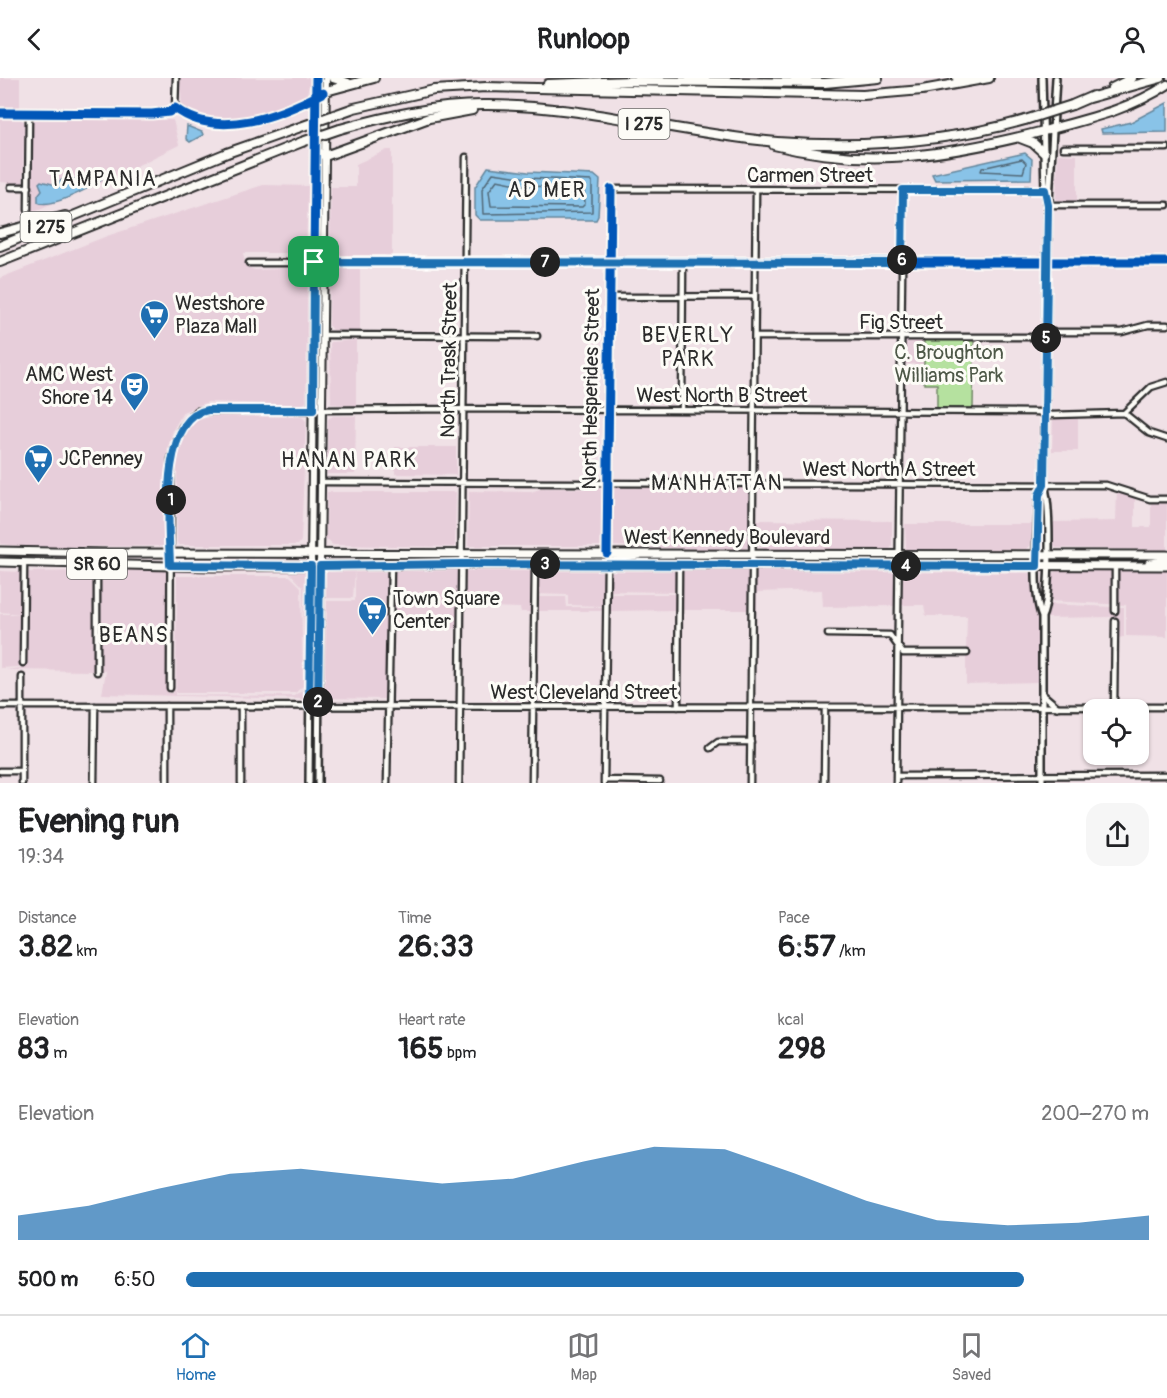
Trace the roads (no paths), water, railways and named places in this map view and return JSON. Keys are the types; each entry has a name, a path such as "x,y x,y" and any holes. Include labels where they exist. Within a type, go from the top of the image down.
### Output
{"highway":[{"path":"333,78 350,83"},
{"path":"326,92 350,83 374,78"},
{"path":"499,87 609,82 842,82 878,78"},
{"path":"957,78 977,78"},
{"name":"I 275","path":"0,246 227,153 354,108 434,90 499,87 855,95 922,90 989,78"},
{"name":"I 275","path":"0,262 302,142 340,129 399,114 449,106 503,105 746,138 822,144 888,144 946,138 1025,120 1072,105 1132,78"},
{"path":"1089,98 1161,78"},
{"path":"746,138 834,157 886,159 961,150 1018,138 1129,105 1167,85"},
{"path":"315,146 318,152 325,156 415,123 454,112 503,108 542,109"},
{"path":"1018,138 1033,143 1044,153"},
{"path":"0,233 92,208"}],"main road":[{"path":"311,566 316,78"},
{"path":"320,566 326,78"},
{"name":"West Kennedy Boulevard","path":"0,550 40,553 1167,555"},
{"path":"24,564 40,553"},
{"path":"97,553 97,564"},
{"path":"564,564 605,560 607,553"},
{"path":"607,564 609,559 633,558 644,554"},
{"path":"1141,566 1152,562 1167,561"},
{"name":"West Kennedy Boulevard","path":"0,562 311,566 461,564 1167,566"}],"street":[{"path":"175,108 176,78"},
{"path":"1042,78 1045,190 1048,205"},
{"path":"1042,617 1047,607 1048,495 1044,485 1048,205 1055,128 1056,78"},
{"path":"175,108 196,119 227,123 275,116 326,92"},
{"path":"0,114 152,114 169,112 175,108"},
{"path":"28,210 29,114"},
{"path":"1064,148 1167,148"},
{"name":"North Trask Street","path":"459,783 466,157"},
{"path":"11,187 29,187"},
{"name":"Carmen Street","path":"611,189 1045,190"},
{"name":"North Hesperides Street","path":"607,553 611,189"},
{"path":"750,783 756,190"},
{"path":"896,783 903,190"},
{"path":"1048,205 1167,205"},
{"path":"682,410 683,262"},
{"path":"249,263 1167,262"},
{"path":"610,297 755,296"},
{"name":"Fig Street","path":"755,337 1046,335 1122,332 1148,326 1167,325"},
{"path":"323,335 537,336"},
{"path":"1167,382 1151,387 1124,413 1149,434 1167,439"},
{"name":"West North B Street","path":"170,553 173,448 182,427 197,411 463,409 1124,413"},
{"name":"West North A Street","path":"321,483 1106,485 1150,500 1167,499"},
{"path":"1042,780 1042,617 1038,608 1037,566 1039,495 1044,485"},
{"path":"170,553 170,688"},
{"path":"23,663 24,564"},
{"path":"97,564 97,672"},
{"path":"532,783 535,564"},
{"path":"607,564 604,781 660,781"},
{"path":"387,783 391,565"},
{"path":"678,707 679,565"},
{"path":"309,783 311,566"},
{"path":"318,783 320,566"},
{"path":"1115,566 1115,611"},
{"path":"1114,699 1115,621"},
{"path":"828,634 890,634 903,654 967,653"},
{"path":"22,677 22,783"},
{"path":"1041,692 1057,707"},
{"name":"West Cleveland Street","path":"0,706 1083,707"},
{"path":"94,783 95,706"},
{"path":"167,706 167,783"},
{"path":"241,706 241,783"},
{"path":"824,783 825,707"},
{"name":"West Cleveland Street","path":"1149,708 1167,708"},
{"path":"710,748 718,742 750,742"},
{"path":"0,771 22,771"},
{"path":"896,776 1042,780 1167,775"}],"water":[{"path":"1167,103 1167,132 1102,133 1101,129 1131,122"},
{"path":"187,126 202,132 203,135 190,142 186,139"},
{"path":"1025,153 1032,159 1031,179 935,180 932,174"},
{"path":"488,167 528,172 594,175 600,180 598,216 596,220 480,220 475,215 475,187"},
{"path":"98,176 102,178 100,181 60,201 38,202 38,195 42,190 39,183 41,181 56,185 64,178 93,181"}],"place":[{"name":"Westshore Plaza Mall","path":"154,340"},
{"name":"AMC West Shore 14","path":"134,412"},
{"name":"JCPenney","path":"38,484"},
{"name":"Town Square Center","path":"372,636"}],"district":[{"name":"TAMPANIA","path":"103,179"},
{"name":"AD MER","path":"547,190"},
{"name":"BEVERLY PARK","path":"688,347"},
{"name":"HANAN PARK","path":"349,460"},
{"name":"MANHATTAN","path":"717,483"},
{"name":"BEANS","path":"134,635"}],"park label":[{"name":"C. Broughton Williams Park","path":"949,364"}]}
